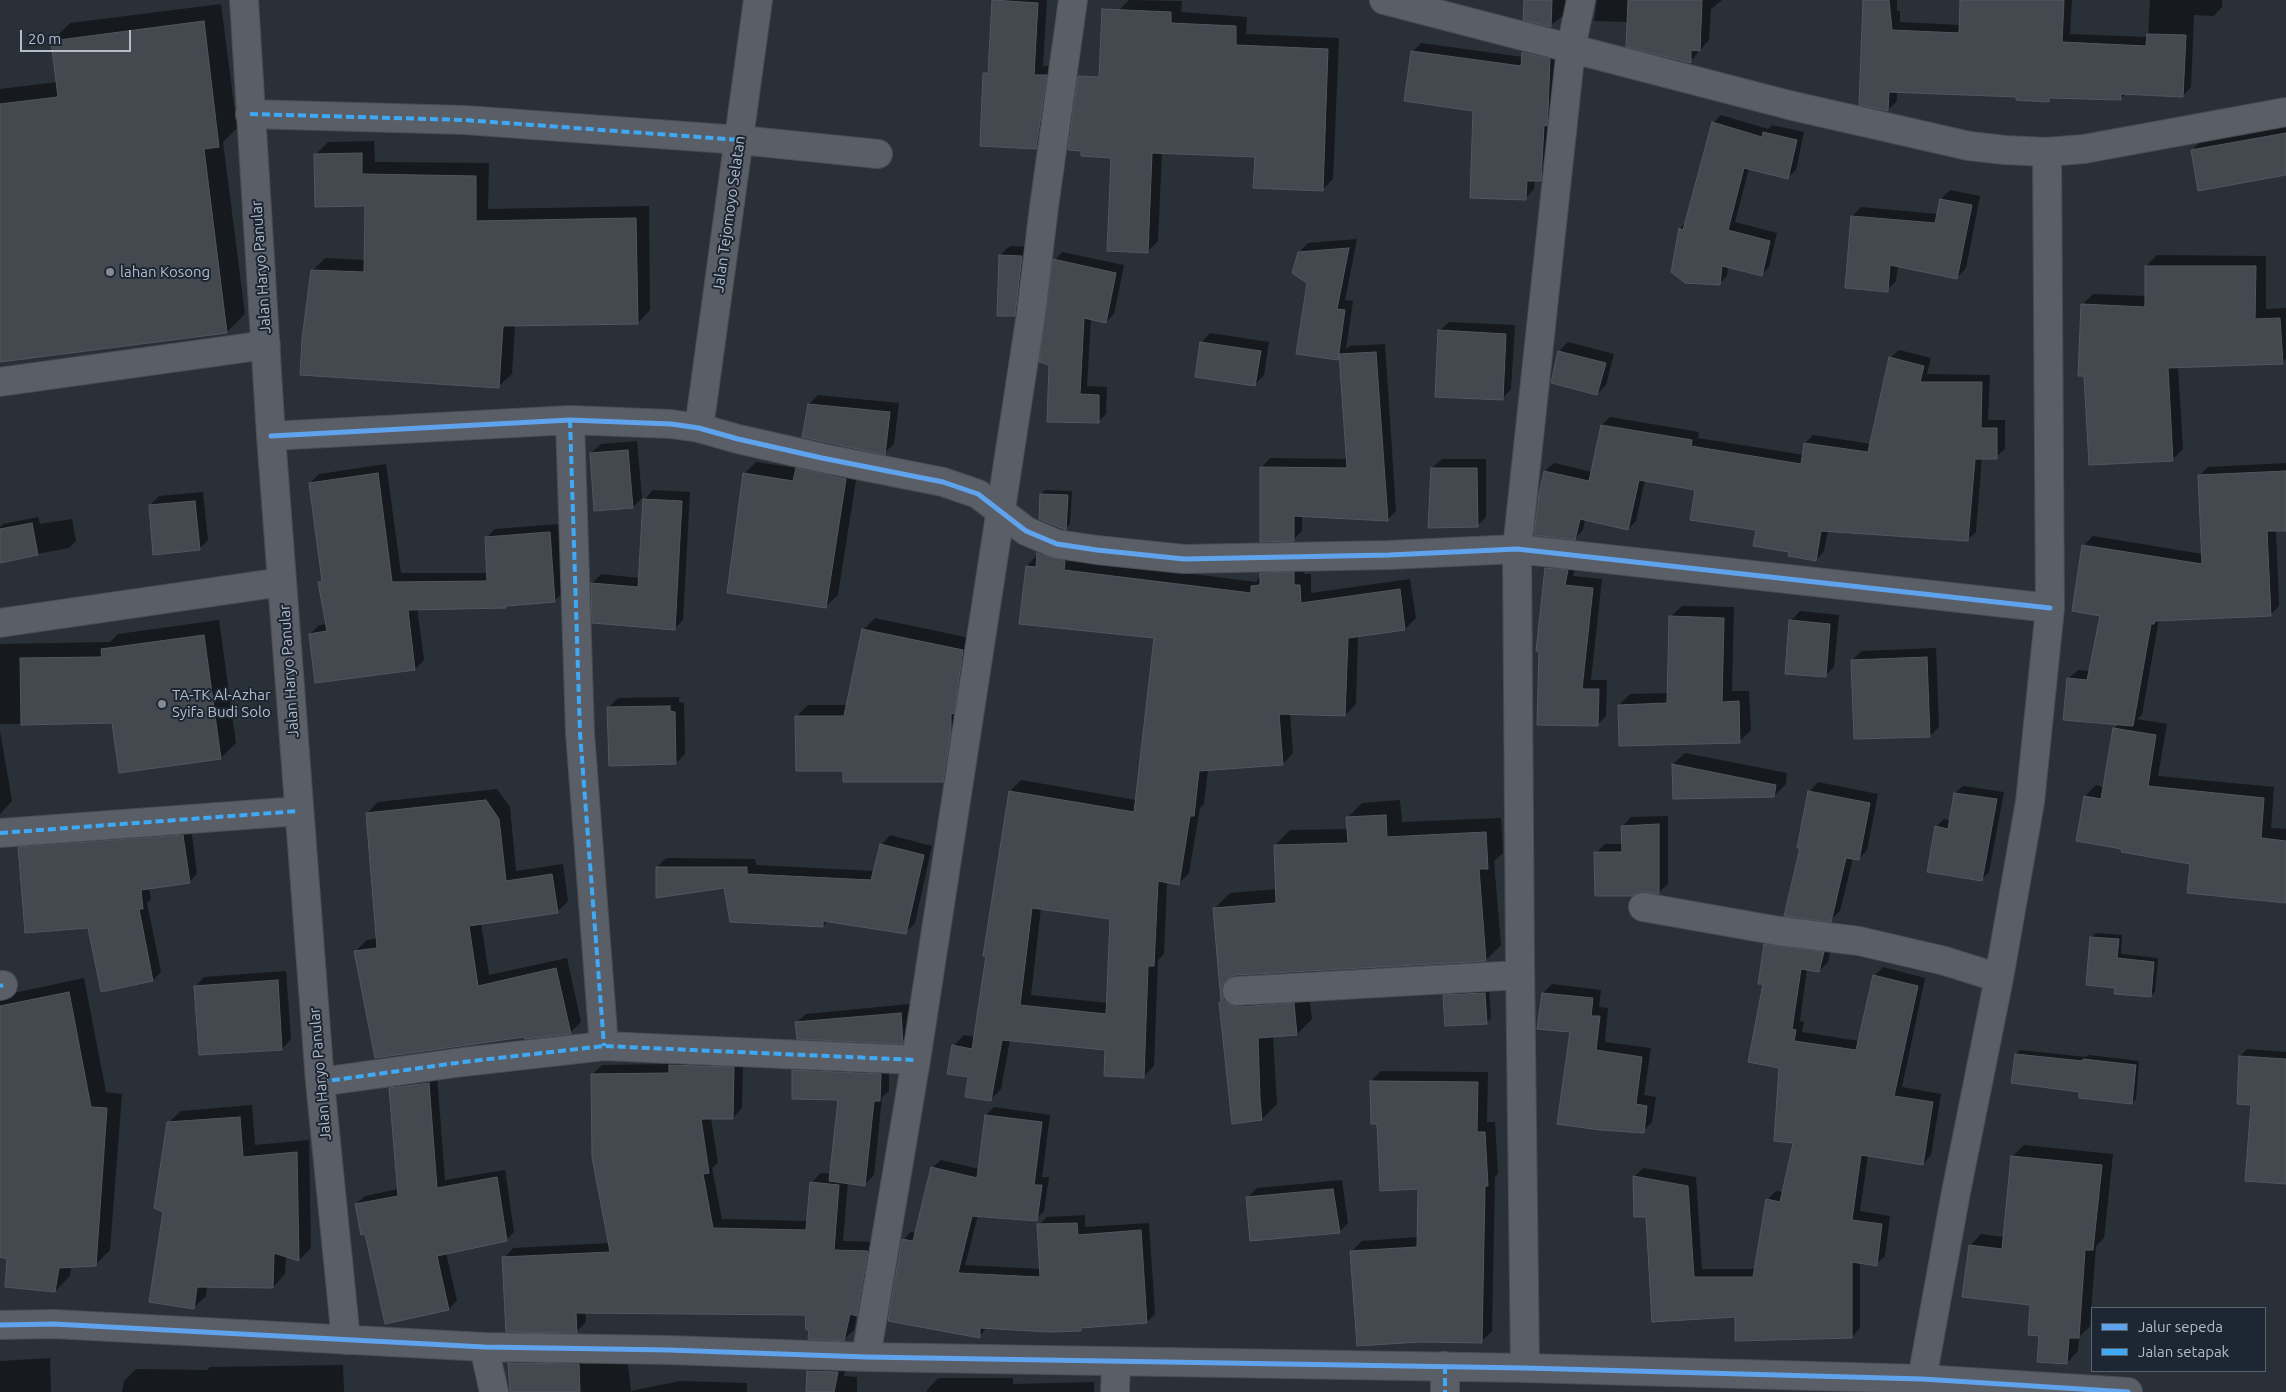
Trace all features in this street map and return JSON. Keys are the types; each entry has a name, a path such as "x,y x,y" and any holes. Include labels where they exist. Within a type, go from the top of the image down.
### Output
{"street":[{"name":"Jalan Haryo Panular","path":"244,0 271,436 320,1082 346,1340"},
{"name":"Jalan Tejomoyo Selatan","path":"699,428 758,0"},
{"path":"866,1357 916,1060 1001,511 1031,314 1073,0"},
{"path":"1384,0 1789,105 1969,146 2047,152 2084,149 2286,112"},
{"path":"1526,1368 1520,975 1517,549 1571,48 1581,0"},
{"path":"250,114 465,120 740,140 878,154"},
{"path":"1935,1384 1956,1192 1999,978 2030,802 2050,608 2047,152"},
{"path":"0,382 266,345"},
{"path":"271,436 570,420 671,424 699,428 822,458 943,482 978,494 1026,531 1057,544 1184,559 1389,555 1517,549 2050,608"},
{"path":"570,420 580,733 604,1046"},
{"path":"0,623 282,582"},
{"path":"0,833 300,811"},
{"path":"1643,907 1780,931 1859,941 1945,961 1999,978"},
{"path":"1237,991 1520,975"},
{"path":"320,1082 463,1062 604,1046 916,1060"},
{"path":"0,1325 54,1324 484,1347 1116,1362 1445,1379 1526,1368 2128,1392"},
{"path":"484,1347 494,1392"},
{"path":"1115,1392 1116,1362"}],"building":[{"path":"992,0 1038,3 1034,75 1047,75 1036,149 980,146 983,73 988,73"},
{"path":"1524,0 1552,0 1551,27 1523,20"},
{"path":"1628,0 1702,0 1700,51 1691,50 1691,63 1626,47"},
{"path":"1863,0 1889,0 1892,30 1959,33 1960,0 2064,0 2062,42 2146,46 2147,34 2186,35 2183,97 2121,94 2121,100 2049,98 2049,102 2016,100 2016,97 1889,92 1888,111 1859,105"},
{"path":"1102,9 1171,12 1171,23 1236,26 1236,45 1328,49 1323,191 1253,188 1255,157 1152,153 1148,253 1107,251 1111,158 1081,156 1081,151 1068,150 1078,76 1099,77"},
{"path":"204,21 219,147 204,149 227,333 0,362 0,104 58,97 51,41"},
{"path":"1411,51 1521,66 1522,52 1550,59 1547,126 1544,125 1541,181 1527,181 1526,200 1470,198 1473,111 1404,101"},
{"path":"1712,122 1762,137 1763,132 1797,140 1788,179 1744,168 1728,230 1770,241 1762,276 1722,266 1720,285 1685,283 1671,272 1679,228 1683,230"},
{"path":"2286,133 2286,175 2198,191 2191,150"},
{"path":"362,153 362,174 476,176 476,221 636,218 638,324 503,326 499,388 300,375 302,339 311,270 364,272 365,206 315,207 314,154"},
{"path":"1940,199 1972,205 1957,279 1890,265 1888,292 1845,288 1851,216 1935,223"},
{"path":"1349,248 1337,309 1345,310 1338,360 1296,354 1307,283 1292,273 1298,252"},
{"path":"999,255 1022,256 1015,316 997,316"},
{"path":"1053,259 1116,273 1106,323 1084,318 1080,394 1099,395 1099,423 1047,422 1049,365 1039,362"},
{"path":"2145,266 2256,266 2255,319 2280,318 2283,364 2168,368 2173,461 2089,465 2084,376 2078,376 2081,304 2145,307"},
{"path":"1438,330 1506,334 1503,400 1435,397"},
{"path":"1200,342 1261,351 1255,386 1195,377"},
{"path":"1558,351 1606,363 1597,395 1551,383"},
{"path":"1376,352 1388,521 1294,516 1294,541 1260,542 1260,467 1347,468 1339,354"},
{"path":"1889,357 1924,366 1920,382 1982,382 1981,428 1997,428 1997,459 1975,459 1968,541 1821,531 1816,561 1788,556 1789,552 1753,546 1756,530 1690,520 1695,490 1639,480 1628,530 1580,519 1575,540 1534,535 1544,471 1589,481 1601,425 1692,440 1691,446 1801,464 1804,443 1868,452"},
{"path":"808,404 890,412 885,455 802,437"},
{"path":"628,450 633,508 594,511 590,453"},
{"path":"796,468 846,479 826,608 727,593 743,473 793,481"},
{"path":"1431,468 1477,468 1478,527 1428,528"},
{"path":"2286,471 2286,531 2267,531 2271,616 2155,621 2154,624 2151,624 2133,726 2063,720 2067,678 2087,680 2100,616 2072,611 2082,545 2202,564 2198,475"},
{"path":"378,473 392,582 487,581 485,537 550,532 555,602 506,606 506,608 408,610 415,670 315,683 309,634 327,631 318,582 322,581 309,483"},
{"path":"1040,494 1068,495 1066,530 1039,519"},
{"path":"643,499 682,501 675,630 592,623 591,583 638,587"},
{"path":"195,501 200,550 153,555 149,505"},
{"path":"32,523 38,555 0,563 0,529"},
{"path":"1037,553 1065,561 1064,570 1251,593 1251,586 1260,585 1260,573 1294,572 1294,585 1300,585 1301,603 1400,589 1405,630 1348,638 1345,716 1279,714 1283,765 1199,771 1194,816 1190,816 1179,885 1158,881 1154,966 1148,966 1144,1078 1104,1076 1105,1050 1002,1040 991,1101 965,1097 968,1077 947,1074 952,1045 972,1049 986,956 983,956 1009,791 1134,812 1154,638 1019,624 1026,566 1036,567","holes":["1032,908 1110,919 1106,1014 1020,1005"]},
{"path":"1545,568 1568,570 1565,585 1593,588 1582,689 1599,689 1598,726 1537,725 1539,651 1536,651"},
{"path":"1669,616 1724,618 1722,702 1739,701 1740,743 1619,746 1618,705 1667,703"},
{"path":"1789,620 1830,624 1826,677 1785,674"},
{"path":"862,629 963,650 954,714 951,713 951,731 943,782 843,782 843,771 796,771 795,716 844,716"},
{"name":"TA-TK Al-Azhar Syifa Budi Solo","path":"204,635 221,759 119,773 112,723 21,725 20,658 102,657 101,649"},
{"path":"1927,657 1930,737 1854,739 1851,660"},
{"path":"670,706 670,711 675,712 676,764 609,766 607,707"},
{"path":"2113,728 2156,735 2148,786 2264,798 2261,838 2286,841 2286,903 2187,893 2190,864 2121,852 2122,849 2076,841 2084,796 2101,799"},
{"path":"1672,764 1776,785 1774,797 1673,799"},
{"path":"1808,791 1870,803 1859,860 1846,858 1831,922 1784,916 1800,848 1797,848"},
{"path":"1954,793 1997,799 1982,881 1927,872 1935,826 1948,829"},
{"path":"486,800 499,819 506,881 552,874 558,913 469,926 478,986 556,968 571,1034 525,1039 524,1037 375,1058 354,951 377,948 366,813"},
{"path":"1386,815 1387,837 1486,832 1488,869 1479,869 1486,961 1236,975 1229,978 1223,984 1221,992 1224,1000 1230,1005 1238,1007 1294,1003 1297,1035 1258,1038 1262,1120 1232,1124 1219,1002 1221,1002 1213,908 1276,903 1274,845 1348,843 1346,817"},
{"path":"1659,824 1659,894 1638,892 1632,896 1595,896 1594,852 1622,852 1621,826"},
{"path":"183,835 190,883 141,890 143,909 139,909 153,981 101,992 88,928 25,933 18,847"},
{"path":"880,844 924,855 906,934 823,921 823,927 730,922 724,888 656,898 656,867 747,867 747,874 871,880"},
{"path":"2090,937 2119,939 2117,958 2154,962 2151,997 2114,994 2115,988 2086,985"},
{"path":"1764,944 1824,952 1819,972 1801,969 1792,1029 1796,1030 1794,1041 1856,1050 1873,975 1918,986 1894,1096 1933,1102 1923,1165 1861,1155 1852,1220 1882,1224 1877,1266 1852,1262 1852,1338 1735,1341 1735,1317 1652,1322 1646,1217 1634,1217 1633,1176 1688,1186 1694,1277 1753,1277 1766,1199 1780,1202 1793,1143 1774,1141 1779,1068 1748,1062 1763,984 1758,984"},
{"path":"278,980 282,1050 199,1055 194,986"},
{"path":"69,992 91,1107 107,1108 96,1266 59,1268 55,1292 5,1287 7,1259 0,1257 0,1006"},
{"path":"1485,993 1487,1024 1445,1026 1443,995"},
{"path":"1542,993 1593,998 1591,1016 1600,1016 1596,1050 1642,1057 1636,1104 1647,1106 1644,1133 1600,1130 1557,1124 1570,1032 1537,1029"},
{"path":"901,1013 903,1044 797,1039 795,1022"},
{"path":"2015,1054 2136,1065 2132,1104 2079,1098 2079,1092 2011,1083"},
{"path":"2239,1056 2286,1059 2286,1184 2245,1181 2251,1105 2237,1104"},
{"path":"669,1065 734,1067 733,1119 701,1119 709,1173 703,1174 713,1228 806,1230 810,1182 839,1185 834,1250 868,1251 857,1316 850,1314 844,1341 808,1339 809,1330 806,1330 805,1315 576,1313 577,1333 506,1332 502,1257 610,1252 592,1157 591,1074 669,1073"},
{"path":"792,1070 881,1074 880,1101 874,1101 865,1186 829,1181 838,1100 792,1099"},
{"path":"1370,1081 1478,1082 1477,1132 1485,1132 1488,1186 1485,1186 1482,1343 1420,1342 1357,1346 1350,1251 1417,1247 1418,1189 1380,1191 1377,1124 1371,1124"},
{"path":"429,1083 437,1188 497,1177 507,1241 437,1256 449,1310 385,1324 365,1234 361,1235 355,1204 398,1196 389,1088"},
{"path":"985,1115 1042,1122 1034,1185 1042,1185 1037,1221 972,1216 958,1273 1040,1277 1037,1224 1077,1223 1078,1235 1141,1230 1147,1323 1081,1328 1081,1331 1049,1332 980,1328 980,1338 888,1321 902,1239 913,1241 931,1167 977,1178"},
{"path":"240,1117 243,1157 297,1152 299,1261 274,1253 273,1288 197,1287 194,1309 149,1302 163,1212 154,1208 167,1122"},
{"path":"2011,1156 2102,1165 2093,1250 2085,1250 2079,1338 2069,1338 2067,1364 2037,1362 2039,1336 2028,1335 2030,1305 1962,1297 1969,1245 2002,1249"},
{"path":"1333,1189 1340,1233 1250,1241 1246,1197"},
{"path":"508,1363 579,1364 580,1392 510,1392"},
{"path":"807,1371 838,1372 834,1392 806,1392"}],"marked path":[{"path":"250,114 465,120 740,140"},
{"path":"570,420 580,733 604,1046"},
{"path":"0,833 299,811"},
{"path":"320,1082 463,1062 604,1046 916,1060"},
{"path":"1445,1366 1445,1392"}],"cycle path":[{"path":"271,436 570,420 671,424 699,428 822,458 943,482 978,494 1026,531 1057,544 1097,550 1184,559 1389,555 1517,549 2050,608"},
{"path":"0,1325 54,1324 484,1347 669,1350 866,1357 1525,1368 1922,1379 2128,1392"}],"place":[{"name":"lahan Kosong","path":"110,272"},
{"name":"TA-TK Al-Azhar Syifa Budi Solo","path":"162,704"}]}
